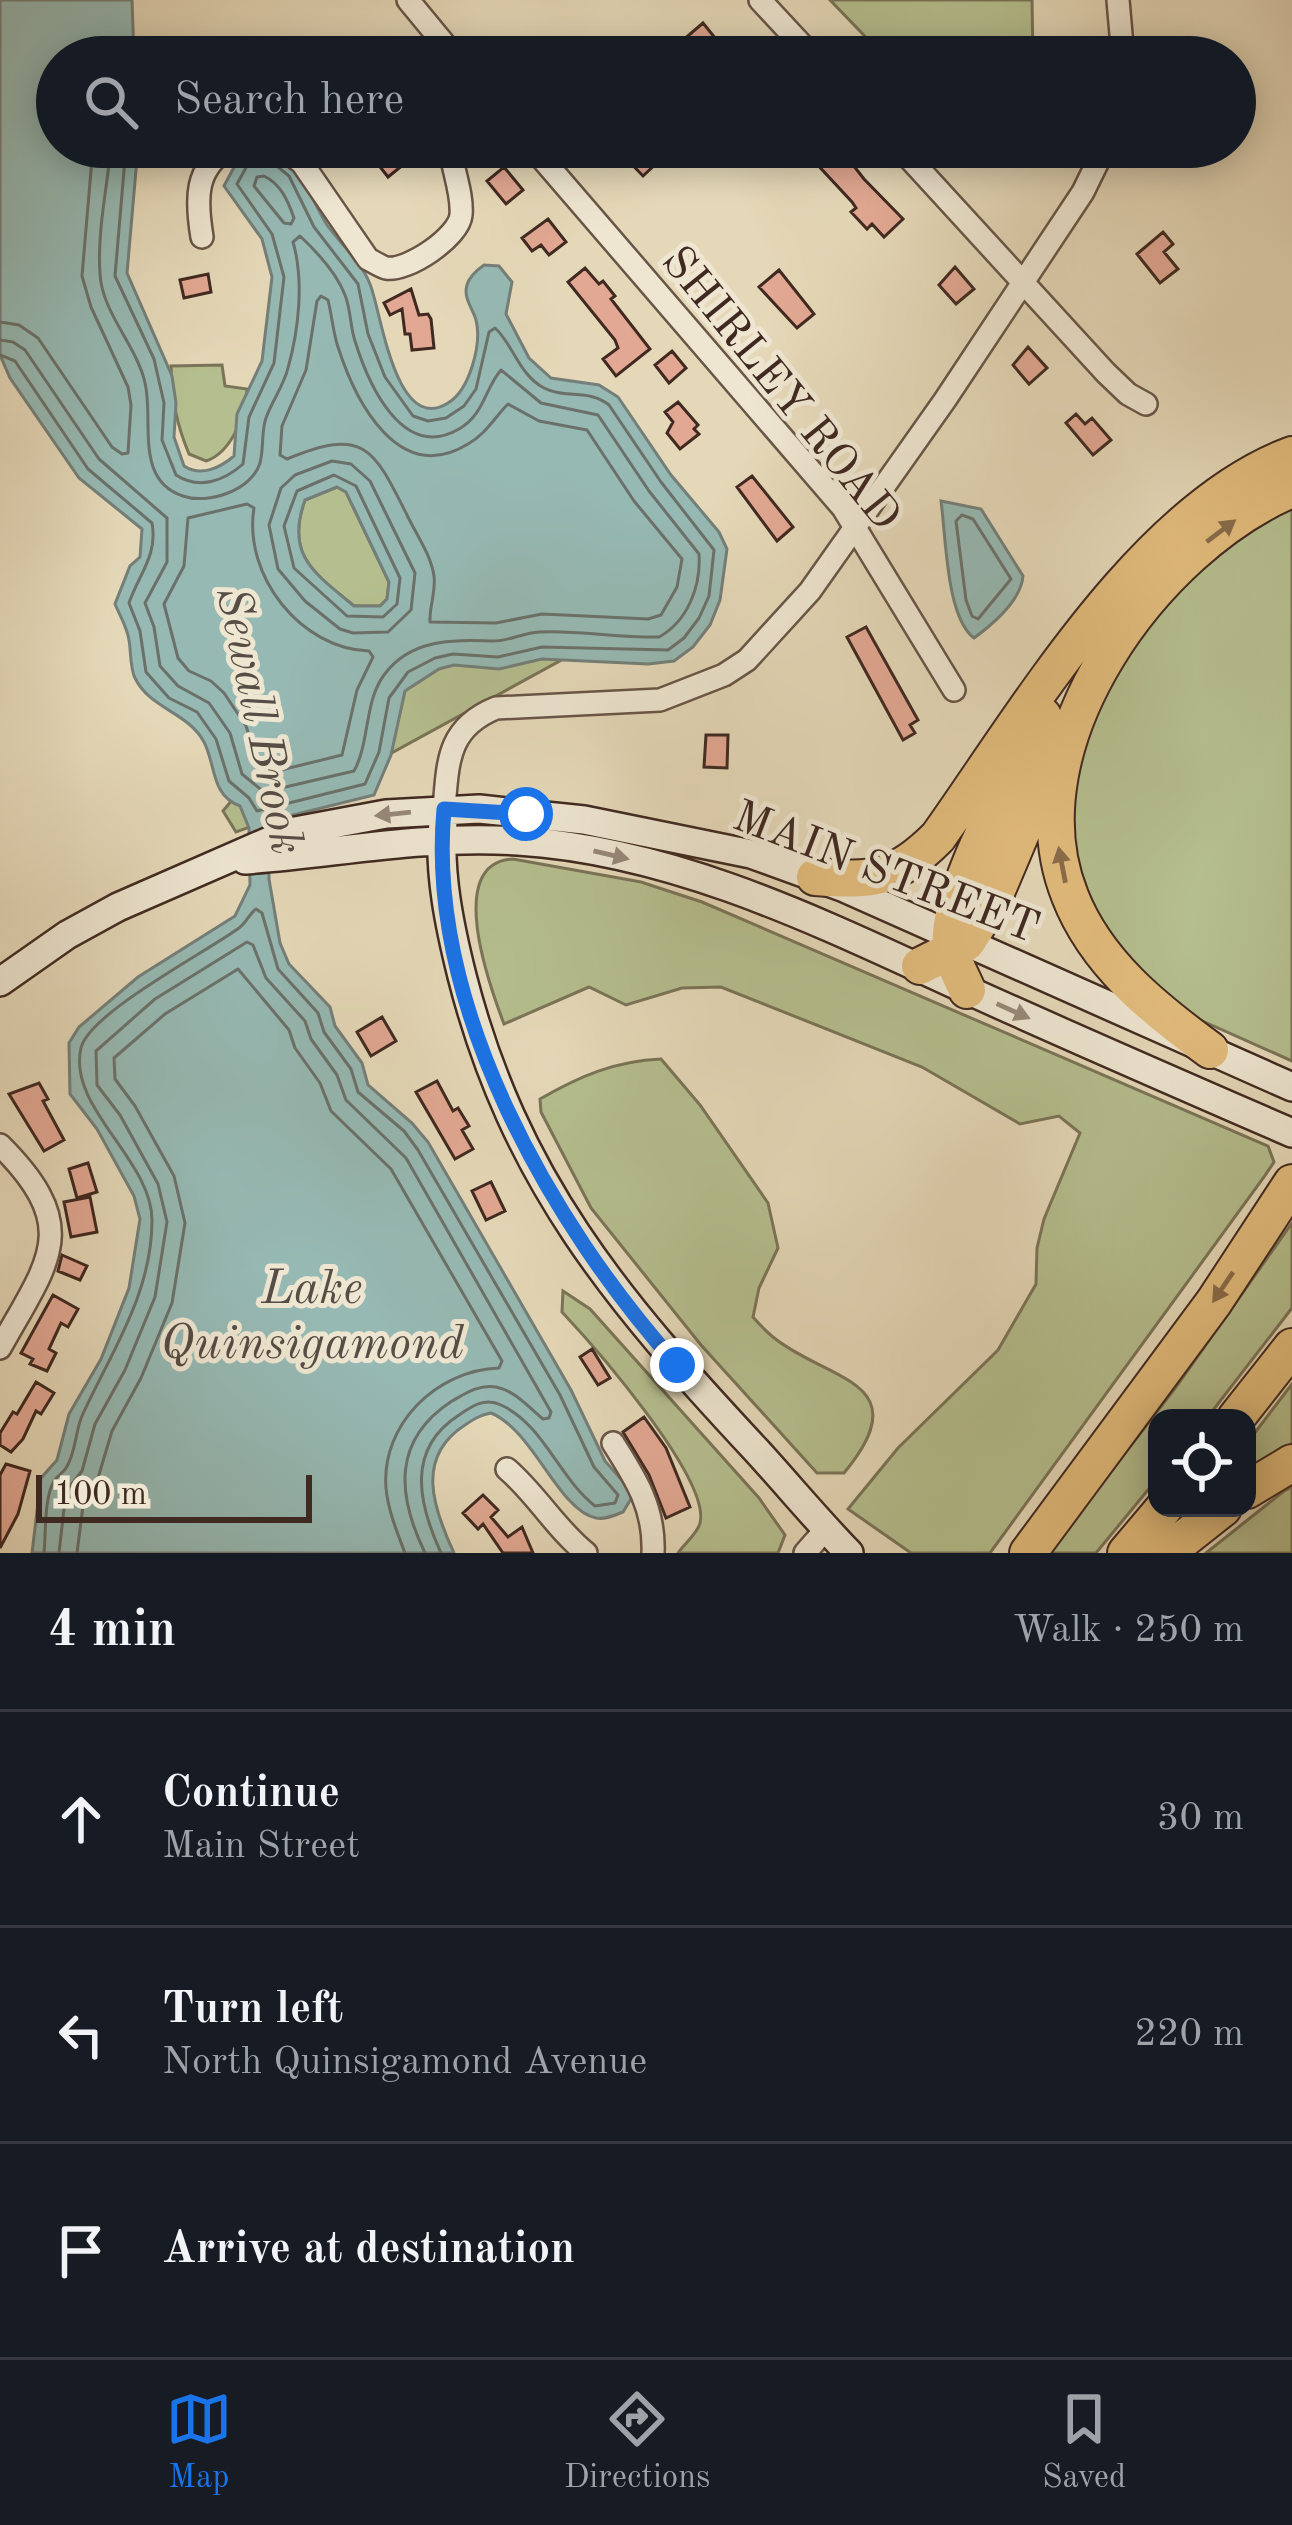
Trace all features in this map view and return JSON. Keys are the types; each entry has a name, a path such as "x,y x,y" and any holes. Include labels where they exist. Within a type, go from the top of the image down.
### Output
{"highway":[{"path":"814,877 876,879 920,854 938,837 1130,577 1178,527 1233,487 1292,455"},
{"path":"947,949 992,904 1040,784 1118,636 1165,580 1231,523 1292,489"},
{"path":"967,990 947,949 978,845 1086,633"},
{"path":"1084,695 1059,792 1057,833 1064,881 1080,918 1123,977 1146,1002 1210,1050"},
{"path":"1028,1553 1214,1302 1290,1186"},
{"path":"1243,1409 1292,1347"},
{"path":"1256,1485 1292,1463"},
{"path":"1126,1553 1156,1517"},
{"path":"1166,1553 1211,1517"}],"main road":[{"path":"444,809 441,839 451,927 471,1011 496,1084 535,1166 574,1234 643,1326 849,1553"},
{"name":"MAIN STREET","path":"0,982 67,935 118,907 222,862 289,844 353,819 444,809 584,820 752,854 814,877 947,949"},
{"name":"MAIN STREET","path":"289,844 519,841 580,848 683,872 773,904 947,949 1210,1050 1292,1087"},
{"name":"MAIN STREET","path":"967,990 1292,1133"}],"street":[{"path":"408,0 435,36"},
{"path":"760,0 794,36"},
{"path":"1118,0 1121,36"},
{"path":"202,237 199,179 206,168"},
{"path":"305,168 368,260 384,268 400,267 456,230 461,214 453,168"},
{"name":"SHIRLEY ROAD","path":"550,168 843,508 954,690"},
{"path":"917,168 1117,383 1146,404"},
{"path":"444,809 454,741 478,715 496,708 660,700 724,675 766,640 810,591 945,400 1095,168"},
{"path":"0,1145 30,1180 53,1230 51,1252 0,1348"},
{"path":"613,1443 643,1492 652,1519 653,1553"},
{"path":"507,1469 586,1553"},
{"path":"805,1553 826,1529"}],"green space":[{"path":"830,0 1032,0 1033,36 865,36"},
{"path":"222,365 225,386 247,389 246,399 230,441 206,461 189,454 176,411 171,366"},
{"path":"337,487 346,492 389,582 387,599 380,606 354,606 316,572 301,549 305,500"},
{"path":"1292,495 1292,1061 1198,1019 1168,1000 1106,940 1064,836 1076,738 1152,605"},
{"path":"600,639 269,820 236,832 223,811 248,781 421,662"},
{"path":"513,859 641,882 702,902 1268,1146 1274,1162 1264,1177 990,1553 911,1553 848,1509 898,1448 998,1350 1036,1284 1044,1219 1080,1133 1059,1116 1020,1124 922,1067 721,987 682,988 626,1005 589,987 504,1024 483,956 476,903 481,881 492,865"},
{"path":"661,1059 700,1105 768,1203 778,1248 759,1288 753,1317 773,1337 857,1387 869,1401 873,1419 865,1442 844,1473 817,1473 701,1345 591,1208 541,1112 540,1099 584,1077 613,1066"},
{"path":"1292,1223 1292,1308 1214,1409 1159,1409"},
{"path":"563,1291 590,1309 759,1498 785,1535 778,1553 678,1553 700,1523 687,1476 647,1413 562,1312"},
{"path":"1292,1384 1292,1446 1256,1468 1256,1431"},
{"path":"1148,1423 1148,1490 1096,1553 1048,1553"},
{"path":"1292,1487 1292,1553 1206,1553 1256,1517"}],"water":[{"name":"Lake Quinsigamond","path":"0,0 132,0 133,36 36,36 36,168 136,168 127,273 172,376 174,437 184,466 210,470 234,456 237,414 262,361 272,277 262,239 224,186 234,168 295,168 327,225 366,276 393,366 415,402 430,408 448,403 462,388 477,341 467,285 484,265 499,266 512,282 506,314 529,358 551,378 599,385 618,397 671,475 719,532 727,549 720,600 710,625 674,661 542,659 499,669 454,665 439,669 405,691 391,755 374,795 269,821 269,879 280,943 289,964 330,1007 335,1026 362,1063 368,1085 428,1142 571,1390 605,1461 634,1494 623,1512 599,1518 583,1512 520,1436 491,1413 449,1438 434,1468 435,1501 454,1553 32,1553 41,1478 57,1460 69,1414 101,1359 129,1288 140,1219 134,1196 97,1129 70,1094 69,1043 79,1027 138,977 235,916 250,885 249,828 240,806 219,787 197,732 150,697 133,674 128,635 115,604 130,566 140,557 142,529 79,478 10,378 0,355","holes":["337,487 346,492 389,582 387,599 380,606 354,606 316,572 301,549 305,500"]},
{"path":"941,501 981,509 1023,576 1012,603 974,638 965,628 953,595"}],"building":[{"path":"703,23 714,36 688,36"},
{"path":"505,168 523,190 506,204 487,181"},
{"path":"820,168 855,168 903,219 884,237 872,224 867,229 851,212 856,208"},
{"path":"548,219 566,242 549,255 541,245 532,251 522,238"},
{"path":"1163,232 1173,244 1164,252 1178,269 1160,283 1137,254"},
{"path":"955,267 974,289 956,304 939,285"},
{"path":"585,268 599,284 603,281 615,296 611,299 650,349 616,376 603,359 618,348 615,340 568,282"},
{"path":"779,270 814,314 797,328 759,287"},
{"path":"208,274 211,292 184,298 180,280"},
{"path":"411,289 419,315 428,314 431,319 434,348 412,350 402,309 390,315 384,303"},
{"path":"1028,347 1047,368 1029,384 1013,365"},
{"path":"672,351 686,368 669,383 655,365"},
{"path":"678,402 698,425 694,429 699,434 680,449 667,433 673,422 665,412"},
{"path":"1076,414 1085,424 1092,418 1111,440 1093,455 1066,423"},
{"path":"752,476 793,527 777,541 737,487"},
{"path":"866,627 918,720 910,725 915,733 903,740 847,637"},
{"path":"706,735 728,735 727,768 704,767"},
{"path":"382,1017 396,1041 371,1056 357,1032"},
{"path":"437,1081 453,1111 458,1108 469,1126 462,1130 473,1149 455,1159 416,1092"},
{"path":"39,1083 64,1140 44,1151 9,1094"},
{"path":"88,1163 97,1192 77,1198 69,1169"},
{"path":"491,1182 505,1211 486,1220 472,1191"},
{"path":"90,1197 97,1232 71,1237 64,1202"},
{"path":"62,1255 87,1266 80,1280 58,1271"},
{"path":"53,1295 78,1309 68,1327 61,1323 49,1349 56,1353 47,1371 30,1364 33,1359 21,1353"},
{"path":"592,1349 610,1378 598,1385 580,1357"},
{"path":"36,1382 54,1393 41,1414 36,1411 11,1452 0,1445 0,1433"},
{"path":"644,1417 666,1448 690,1507 666,1518 649,1475 623,1432"},
{"path":"6,1464 30,1471 18,1514 0,1548 0,1475"},
{"path":"483,1495 498,1510 491,1517 508,1537 522,1527 533,1553 503,1553 483,1524 478,1529 463,1513"}],"route":[{"path":"526,814 444,809 441,839 451,927 471,1011 496,1084 558,1207 608,1282 677,1365"}],"water label":[{"name":"Sewall Brook","path":"262,720"}]}
